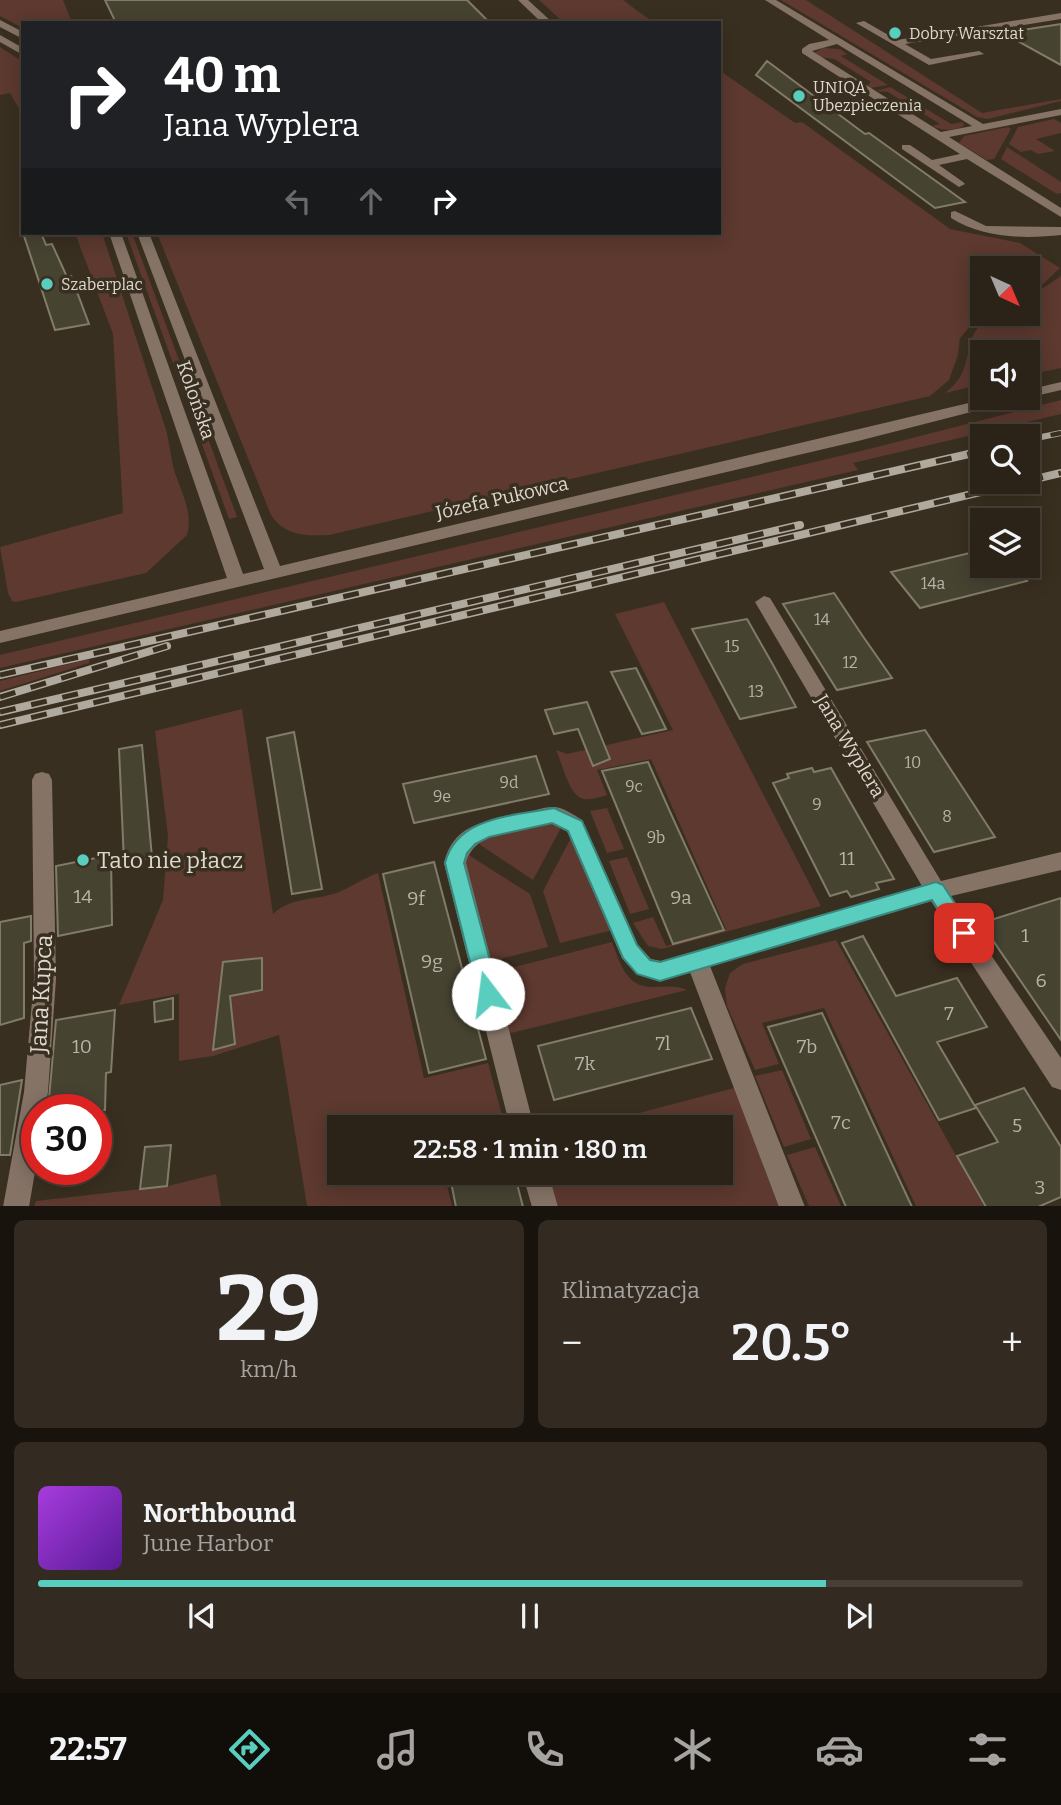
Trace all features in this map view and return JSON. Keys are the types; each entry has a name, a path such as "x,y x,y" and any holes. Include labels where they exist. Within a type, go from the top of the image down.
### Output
{"street":[{"path":"523,0 546,21"},
{"path":"770,0 982,128"},
{"path":"895,43 1061,16"},
{"path":"0,23 21,35"},
{"path":"861,23 921,60 933,62 979,54 968,48"},
{"path":"947,35 958,41"},
{"path":"0,38 21,51"},
{"path":"839,41 811,47 805,51 1061,213"},
{"path":"939,136 1061,112"},
{"path":"906,147 959,184"},
{"path":"930,164 968,155"},
{"path":"955,215 971,226 989,231 1061,231"},
{"name":"Kolońska","path":"117,235 237,581"},
{"name":"Kolońska","path":"144,235 274,573"},
{"path":"1040,391 1061,386"},
{"name":"Józefa Pukowca","path":"0,637 970,407"},
{"name":"Jana Wyplera","path":"764,602 936,891 1061,1079"},
{"name":"Jana Kupca","path":"16,1206 36,1092 45,979 42,780"},
{"path":"519,1115 455,863 458,850 468,838 485,830 554,816 575,826 630,951 644,967 660,971 936,891 1061,862"},
{"path":"697,961 792,1206"},
{"path":"539,1185 545,1206"}],"shaded area":[{"path":"0,0 63,0 71,21 21,21 21,27 0,16"},
{"path":"539,0 623,0 651,21 562,21"},
{"path":"781,0 806,0 982,113 1061,101 988,119 977,117"},
{"path":"0,47 21,61 21,112 10,93 0,95"},
{"path":"823,48 840,49 847,54 841,56 888,85 870,88 868,85 871,82 834,59 819,57 814,53"},
{"path":"721,71 795,123 802,122 950,229 1020,243 1060,268 1040,286 1040,256 970,256 970,326 960,338 958,355 949,380 930,396 329,535 289,531 271,515 158,235 721,235"},
{"path":"890,87 951,124 963,122 964,126 948,130 932,126 940,124 888,92 876,91"},
{"path":"1054,119 1061,123 1061,133 1036,139 1055,151 1038,154 1031,150 1021,152 1009,144 1018,127"},
{"path":"1008,127 1011,129 994,159 987,160 959,143 964,136"},
{"path":"1007,147 1061,182 1061,193 1057,194 1001,159"},
{"path":"76,235 103,235 167,433 173,466 189,517 187,535 146,573 12,601 8,593 0,547 123,513 113,334"},
{"path":"127,235 133,235 237,517 229,519"},
{"path":"1061,276 1061,368 1040,372 1040,340 972,340 980,326 1040,326 1040,290"},
{"path":"970,346 970,387 945,393 957,381"},
{"path":"1061,400 1061,414 1019,424 970,424 970,435 853,463 858,470 0,668 0,655 865,450 1022,410 1040,410 1040,405"},
{"path":"664,602 821,906 662,949 648,946 633,923 653,917 666,946 726,929 651,759 597,770 607,795 584,799 570,786 556,750 567,754 673,730 615,614"},
{"path":"89,659 89,663 0,691 0,681"},
{"path":"242,709 273,914 288,904 339,892 378,873 424,1078 488,1063 502,1115 327,1115 327,1185 447,1185 452,1206 307,1206 279,1035 213,1056 179,1061 179,994 119,1005 163,900 168,836 155,731"},
{"path":"607,808 624,849 607,853 590,811"},
{"path":"550,822 562,826 533,880 479,844 490,836"},
{"path":"573,834 613,930 560,943 543,891"},
{"path":"467,854 530,894 548,947 488,962 464,857"},
{"path":"627,857 649,909 630,914 609,861"},
{"path":"836,940 984,1206 916,1206 824,1008 762,1023 779,1064 755,1070 727,1006 725,988 730,973 743,964"},
{"path":"612,942 626,973 637,983 687,990 507,1034 492,973"},
{"path":"782,1070 811,1139 784,1147 755,1076"},
{"path":"734,1088 779,1206 555,1206 549,1185 733,1185 733,1115 632,1115"},
{"path":"815,1147 841,1206 809,1206 787,1155"},
{"path":"216,1174 221,1206 34,1206 36,1201 168,1186"}],"building":[{"path":"105,0 467,0 488,21 115,21"},
{"path":"1061,24 1061,65 1003,33"},
{"path":"767,61 865,134 869,133 965,202 935,208 756,75"},
{"path":"24,235 42,235 46,245 52,244 67,277 71,276 89,324 55,330"},
{"path":"970,553 970,578 1024,578 1027,581 920,608 891,572"},
{"path":"834,593 892,678 837,690 783,604"},
{"path":"747,619 796,707 740,719 692,629"},
{"path":"636,668 666,729 642,734 611,672"},
{"path":"587,702 610,759 593,766 578,729 554,734 545,710"},
{"path":"925,730 995,837 934,852 867,742"},
{"path":"294,732 322,889 292,894 267,738"},
{"path":"142,745 152,858 124,862 119,749"},
{"path":"536,756 549,794 414,823 403,784"},
{"path":"648,762 724,930 673,944 602,771"},
{"path":"812,768 814,772 831,768 894,879 876,883 879,889 851,897 847,891 830,896 773,783 789,778 787,774"},
{"path":"111,855 112,925 58,936 56,866"},
{"path":"434,862 486,1059 429,1073 383,874"},
{"path":"1061,898 1061,1040 981,923"},
{"path":"31,916 31,941 24,943 24,1018 0,1025 0,922"},
{"path":"863,936 896,996 957,978 987,1027 937,1042 976,1108 939,1120 842,943"},
{"path":"262,958 262,990 230,996 235,1044 213,1050 223,962"},
{"path":"173,998 173,1019 155,1022 154,1002"},
{"path":"691,1008 712,1059 554,1100 538,1046"},
{"path":"115,1010 111,1072 106,1073 105,1094 49,1094 56,1020"},
{"path":"822,1013 912,1206 846,1206 768,1027"},
{"path":"22,1080 10,1155 0,1155 0,1085"},
{"path":"1024,1088 1061,1147 1061,1197 1040,1206 985,1206 957,1156 998,1142 975,1105"},
{"path":"171,1145 167,1186 140,1189 145,1147"},
{"path":"452,1185 517,1185 523,1206 456,1206"}],"railway":[{"path":"1040,437 1061,433"},
{"path":"0,675 970,454"},
{"path":"0,725 1061,473"},
{"path":"0,712 800,525"},
{"path":"0,697 167,646"}],"place":[{"name":"Dobry Warsztat","path":"895,33"},
{"name":"UNIQA Ubezpieczenia","path":"799,96"},
{"name":"Szaberplac","path":"47,284"},
{"name":"Tato nie płacz","path":"83,860"}],"route":[{"path":"488,994 455,863 458,850 468,838 485,830 554,816 575,826 630,951 644,967 660,971 936,891 964,933"}]}
